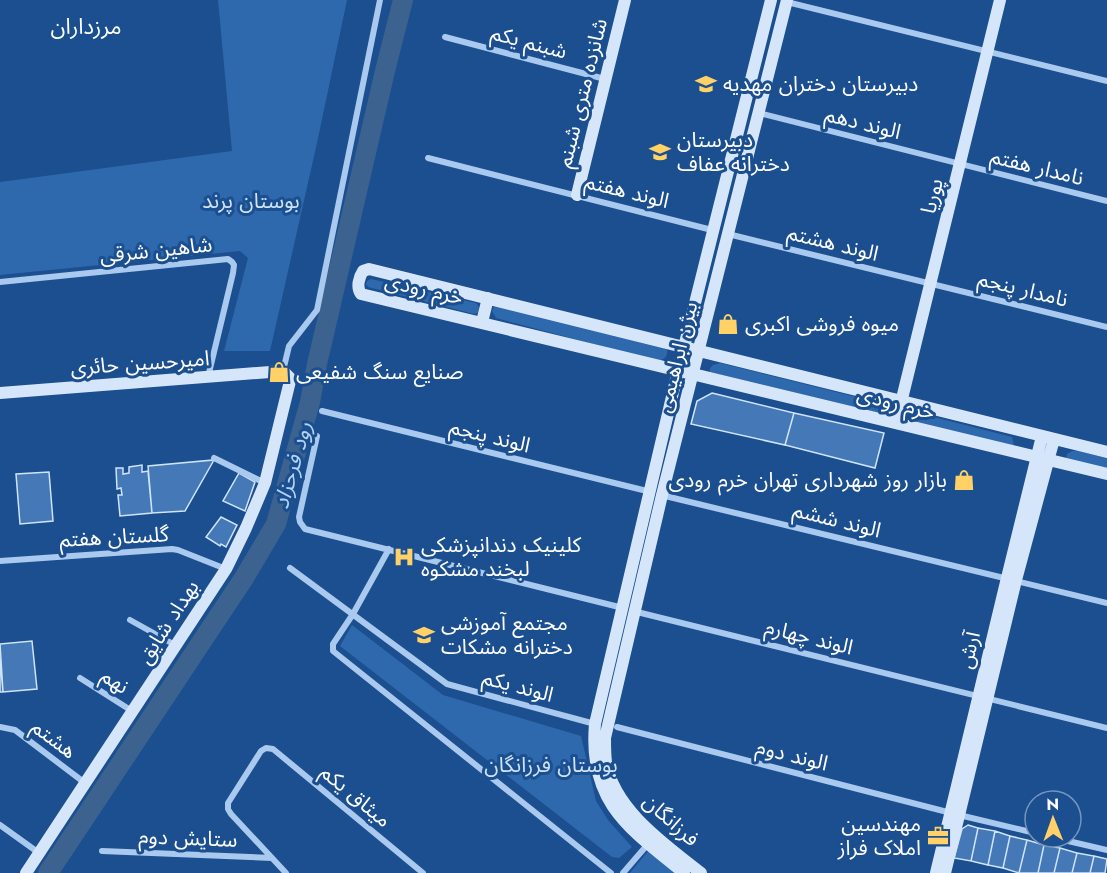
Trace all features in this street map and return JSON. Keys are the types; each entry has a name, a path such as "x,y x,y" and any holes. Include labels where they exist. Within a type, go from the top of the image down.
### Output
{"street":[{"path":"283,371 289,346 317,310 380,0"},
{"name":"شانزده متری شبنم","path":"577,195 625,0"},
{"name":"بیژن ابراهیمی","path":"607,726 628,610 656,494 678,371 771,0"},
{"path":"785,0 1107,81"},
{"name":"بیژن ابراهیمی","path":"656,494 693,374 785,0"},
{"name":"پوریا","path":"896,423 1000,0"},
{"name":"شبنم یکم","path":"445,37 605,79"},
{"path":"744,108 759,113"},
{"name":"الوند دهم","path":"759,113 960,165"},
{"name":"الوند هفتم","path":"428,158 712,230"},
{"name":"نامدار هفتم","path":"960,165 1107,201"},
{"path":"712,230 728,234"},
{"name":"الوند هشتم","path":"728,234 930,283"},
{"name":"شاهین شرقی","path":"0,282 228,259 234,265 208,377"},
{"name":"خرم رودی","path":"1107,452 369,269 363,271 359,280 359,291 362,294 1107,474"},
{"name":"نامدار پنجم","path":"930,283 1107,327"},
{"path":"482,322 488,298"},
{"name":"امیرحسین حائری","path":"0,390 283,371"},
{"name":"بهداد شایق","path":"26,873 226,569 265,483 290,381 288,374 283,371"},
{"name":"الوند پنجم","path":"322,411 656,494"},
{"name":"الوند چهارم","path":"317,436 300,517 300,522 305,529 1107,728"},
{"name":"آرش","path":"945,873 955,814 1011,579 1048,438"},
{"path":"214,458 265,483"},
{"name":"الوند ششم","path":"656,494 1107,603"},
{"name":"گلستان هفتم","path":"0,561 172,549 226,569"},
{"path":"388,549 353,614 333,645 333,651 611,873"},
{"name":"الوند یکم","path":"290,568 447,684 607,726"},
{"path":"130,620 176,646"},
{"name":"نهم","path":"80,678 132,711"},
{"name":"الوند دوم","path":"607,726 1023,830"},
{"name":"فرزانگان","path":"607,726 606,764 612,779 628,809 684,873"},
{"name":"هشتم","path":"0,727 15,730 85,783"},
{"name":"میثاق یکم","path":"272,858 228,809 228,802 261,751 266,748 273,749 423,873"},
{"name":"آرش","path":"936,873 955,814"},
{"path":"0,825 39,853"},
{"path":"623,873 652,839"},
{"name":"فرزانگان","path":"652,839 701,873"},
{"path":"1083,844 1107,850"},
{"name":"ستایش دوم","path":"102,851 272,858"},
{"path":"272,858 286,873"}],"green space":[{"name":"بوستان پرند","path":"218,0 347,0 270,351 224,351 248,258 240,251 0,275 0,182 232,151"},
{"path":"371,279 476,303 479,307 478,313 474,314 368,287 367,281"},
{"path":"498,305 666,346 667,355 657,361 496,318 492,311"},
{"path":"720,363 880,403 882,406 879,413 710,372 713,365"},
{"path":"922,414 1012,437 1014,445 1011,447 917,424 916,415"},
{"path":"1072,451 1107,458 1107,471 1066,459 1067,454"},
{"name":"بوستان فرزانگان","path":"352,625 443,695 581,736 596,801 608,820 632,847 619,858 612,857 340,646"},
{"path":"649,850 678,873 630,873"}],"building":[{"path":"712,393 794,413 785,445 691,424 697,401"},
{"path":"794,413 884,433 875,468 785,445"},
{"path":"214,460 185,511 152,513 148,466"},
{"path":"142,465 142,472 148,471 152,513 120,516 118,495 122,495 121,488 117,489 116,468 123,468 123,474 129,473 129,467"},
{"path":"49,472 53,521 20,524 16,474"},
{"path":"239,473 255,482 245,511 223,501"},
{"path":"221,517 237,525 226,547 206,537"},
{"path":"32,641 37,689 3,692 0,644"},
{"path":"0,658 3,692 0,692"},
{"path":"968,825 978,828 971,861 954,858 962,829"},
{"path":"978,828 995,831 988,865 971,861"},
{"path":"995,831 1010,836 1003,868 988,865"},
{"path":"1010,836 1023,839 1025,849 1019,873 1003,868"},
{"path":"1025,849 1043,849 1038,873 1019,873"},
{"path":"1043,849 1060,849 1054,873 1038,873"},
{"path":"1060,849 1077,853 1072,873 1054,873"},
{"path":"1077,853 1094,856 1090,873 1072,873"},
{"path":"1094,856 1107,859 1105,873 1090,873"}],"waterway":[{"name":"رود فرحزاد","path":"48,873 244,578 276,524 310,402 403,0"}],"place":[{"name":"دبیرستان دختران مهدیه","path":"706,84"},
{"name":"دبیرستان دخترانه عفاف","path":"660,152"},
{"name":"میوه فروشی اکبری","path":"728,324"},
{"name":"صنایع سنگ شفیعی","path":"279,372"},
{"name":"بازار روز شهرداری تهران خرم رودی","path":"964,480"},
{"name":"کلینیک دندانپزشکی لبخند مشکوه","path":"404,557"},
{"name":"مجتمع آموزشی دخترانه مشکات","path":"424,635"},
{"name":"مهندسین املاک فراز","path":"938,836"}],"district":[{"name":"مرزداران","path":"86,26"}]}
